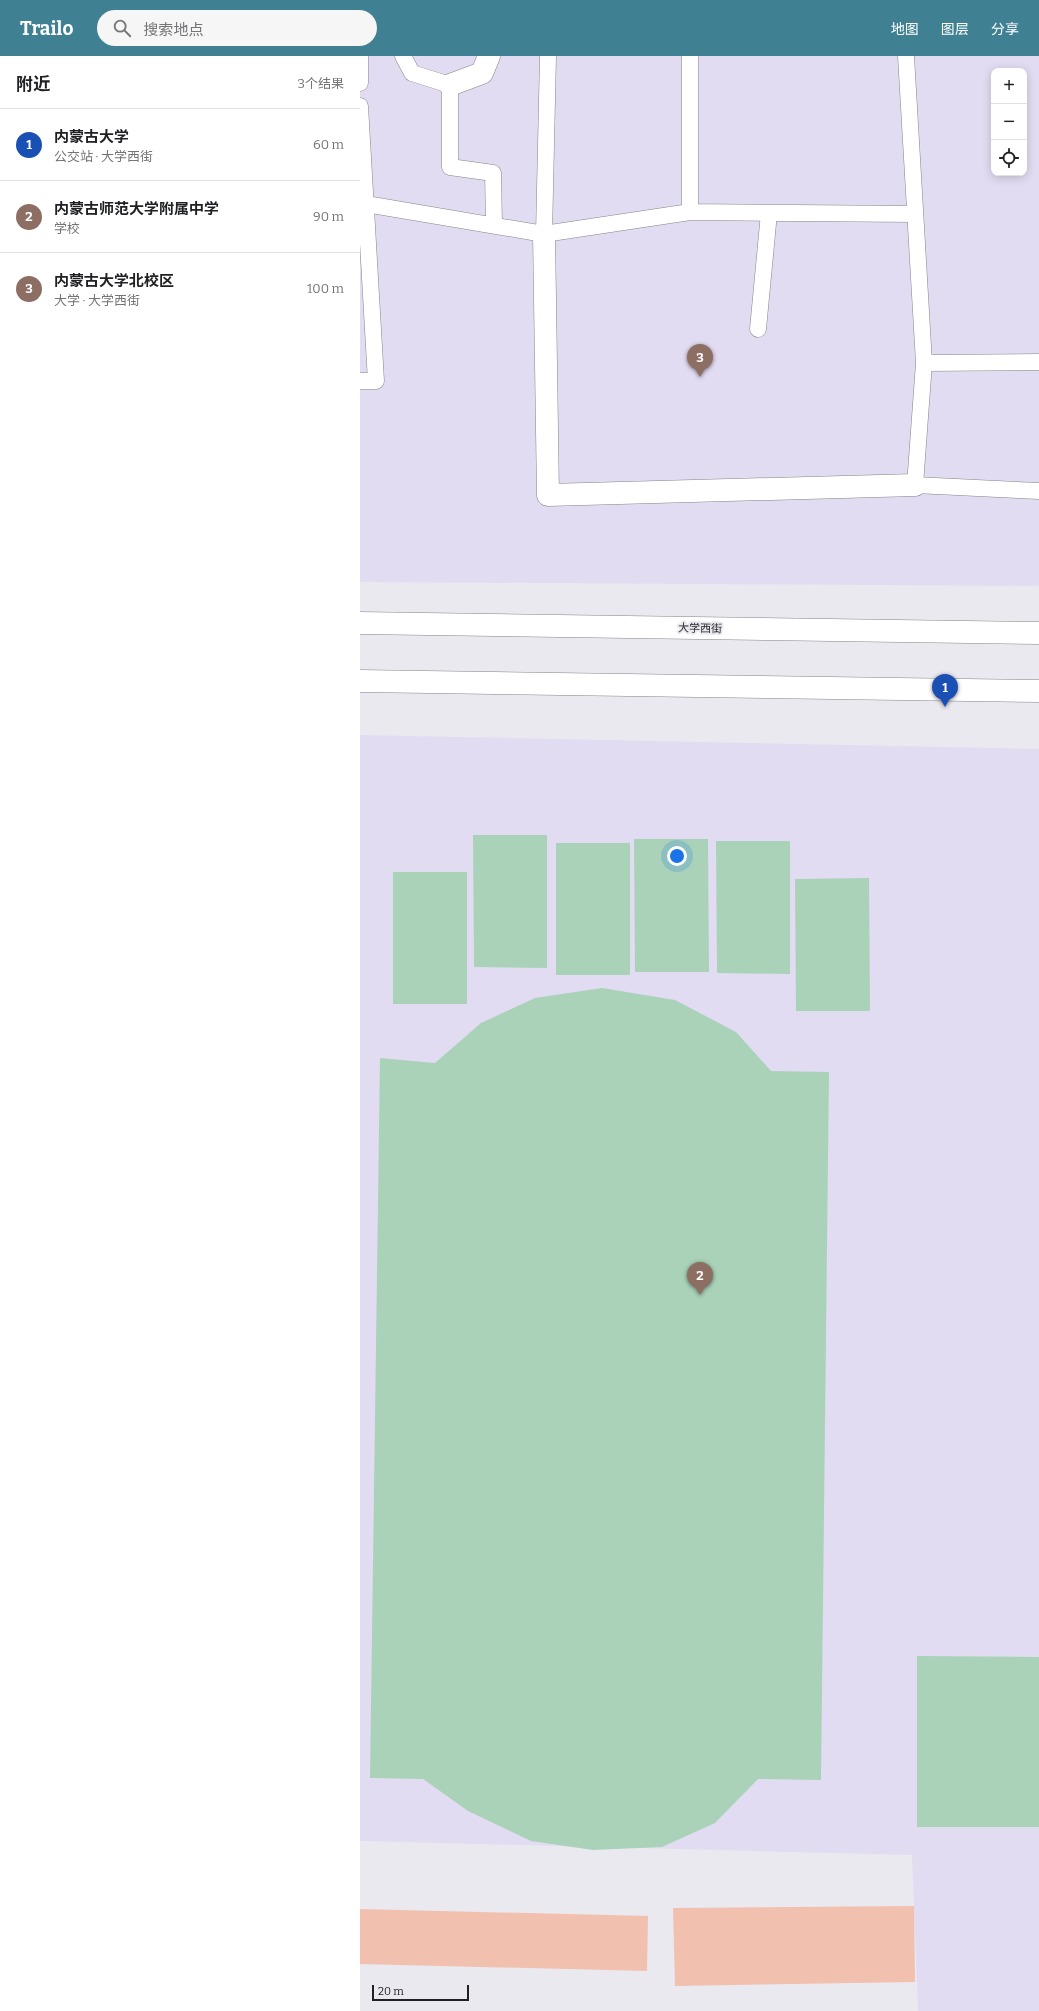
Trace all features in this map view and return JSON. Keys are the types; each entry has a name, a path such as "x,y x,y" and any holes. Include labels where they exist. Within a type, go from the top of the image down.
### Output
{"main road":[{"path":"450,85 482,73 489,56"},
{"path":"544,234 548,495 915,485"},
{"name":"大学西街","path":"360,623 1039,633"},
{"path":"360,681 1039,691"}],"lane":[{"path":"360,56 360,83"},
{"path":"402,56 412,73 450,85 450,167 494,173 494,225"},
{"path":"544,234 548,56"},
{"path":"690,56 690,212"},
{"path":"906,56 924,363 915,485 1039,491"},
{"path":"360,106 376,381 360,381"},
{"path":"366,204 544,234 690,212 915,214"},
{"path":"758,329 769,213"},
{"path":"924,363 1039,362"}],"shaded area":[{"path":"360,56 1039,56 1039,586 360,582"},
{"path":"360,735 1039,749 1039,2011 918,2011 912,1855 360,1841"}],"green space":[{"path":"473,835 547,835 547,968 474,967"},
{"path":"634,839 708,839 709,972 635,972"},
{"path":"716,841 790,841 790,974 717,973"},
{"path":"556,843 630,843 630,975 556,975"},
{"path":"393,872 467,872 467,1004 393,1004"},
{"path":"869,878 870,1011 796,1011 795,879"},
{"path":"602,988 675,1000 736,1032 771,1071 829,1072 821,1780 758,1779 715,1823 662,1847 593,1850 531,1841 468,1811 423,1779 370,1778 380,1058 435,1063 481,1023 535,998"},
{"path":"917,1656 1039,1657 1039,1827 917,1827"}],"building":[{"path":"914,1906 915,1982 675,1986 673,1908"},
{"path":"360,1909 648,1916 647,1971 360,1964"}],"place":[{"name":"内蒙古大学北校区","path":"700,377"},
{"name":"内蒙古大学","path":"945,707"},
{"name":"内蒙古师范大学附属中学","path":"700,1295"}]}
